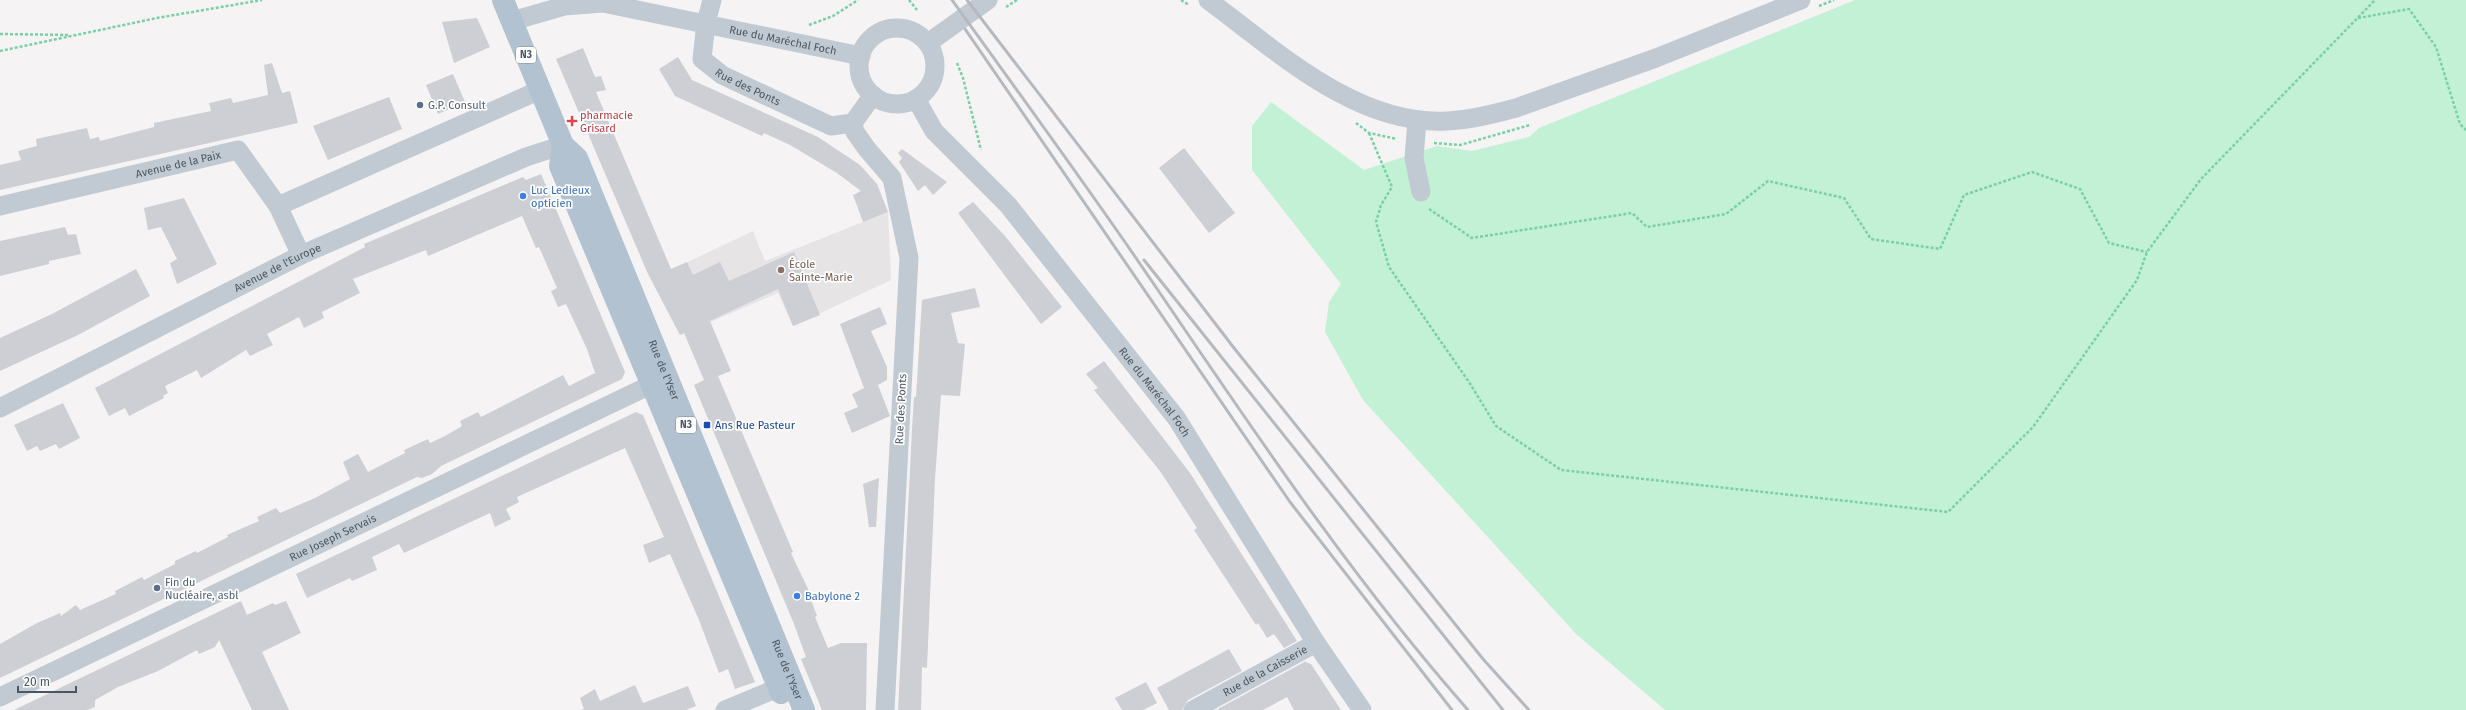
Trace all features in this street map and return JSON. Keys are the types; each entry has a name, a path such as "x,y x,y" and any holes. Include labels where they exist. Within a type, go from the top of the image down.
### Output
{"main road":[{"name":"N3","path":"503,0 563,145"},
{"name":"Rue de l'Yser","path":"563,145 560,166 658,381 786,685 804,710"},
{"name":"Rue de l'Yser","path":"786,685 788,710"}],"street":[{"name":"Rue des Ponts","path":"712,0 706,23 702,59 722,75 831,126 853,123 855,132 867,149 892,178 909,258 885,710"},
{"path":"928,43 988,0"},
{"path":"1208,0 1314,79 1341,95 1361,104 1417,120 1454,120 1516,108 1656,58 1801,0"},
{"name":"Rue du Maréchal Foch","path":"512,21 564,6 603,3 861,56"},
{"path":"901,28 915,31 928,43 935,60 935,73 928,88 916,99 904,103 881,101 873,95 862,78 861,56 865,46 872,38 885,30 901,28"},
{"path":"278,206 540,90"},
{"path":"853,123 873,95"},
{"name":"Rue du Maréchal Foch","path":"916,99 934,131 1008,205 1177,419 1316,643 1362,710"},
{"path":"1417,120 1414,158 1420,192"},
{"name":"Avenue de l'Europe","path":"0,408 301,255 526,157 563,145"},
{"name":"Avenue de la Paix","path":"0,206 238,150 278,206 301,255"},
{"name":"Rue Joseph Servais","path":"0,697 658,381"},
{"name":"Rue de la Caisserie","path":"1193,710 1316,643"},
{"path":"725,710 786,685"}],"path":[{"path":"0,51 73,35 262,0"},
{"path":"802,24 809,25 833,16 858,0"},
{"path":"909,0 917,10"},
{"path":"1369,133 1392,186 1381,205 1376,222 1390,267 1469,382 1496,426 1561,470 1948,512 2033,427 2137,280 2147,252 2202,179 2374,0"},
{"path":"2357,18 2409,9 2436,47 2460,124 2466,130"},
{"path":"0,34 73,35"},
{"path":"957,63 963,78 972,123 982,152"},
{"path":"1420,192 1429,210 1472,238 1632,213 1647,227 1726,214 1768,182 1844,198 1871,239 1940,249 1964,195 2032,172 2080,189 2109,243 2147,252"}],"shaded area":[{"name":"École Sainte-Marie","path":"888,212 891,280 793,326 778,293 680,335 652,279 753,231 765,261"}],"green space":[{"path":"1855,0 2466,0 2466,710 1665,710 1576,634 1363,400 1325,332 1329,302 1341,284 1252,170 1252,126 1271,102 1364,170 1437,146 1472,151 1529,137 1539,128"}],"building":[{"path":"477,18 490,47 454,63 442,22"},
{"path":"583,48 595,77 601,76 606,90 596,92 671,269 687,262 693,275 720,262 729,281 794,252 820,315 793,326 778,289 710,321 731,371 718,376 793,552 791,553 813,599 811,600 817,616 815,617 828,648 841,643 867,643 866,710 822,710 801,659 806,657 794,624 694,385 704,380 684,333 680,335 648,274 556,59"},
{"path":"678,57 692,80 818,137 860,165 877,184 888,212 863,222 853,195 861,191 837,173 790,145 764,133 762,136 675,96 659,69"},
{"path":"272,63 282,93 290,91 298,123 0,190 0,165 21,160 18,151 37,146 36,139 87,128 90,139 99,137 100,141 154,127 154,123 211,111 209,103 231,98 233,103 268,95 264,65"},
{"path":"453,74 465,102 438,114 426,85"},
{"path":"389,97 402,129 328,160 313,126"},
{"path":"1184,148 1235,213 1209,233 1159,168"},
{"path":"902,149 947,182 933,195 925,185 918,191 899,162 902,158 898,153"},
{"path":"541,174 625,372 622,379 441,466 432,474 422,478 417,477 0,678 0,644 37,623 60,613 61,616 76,605 80,610 116,594 115,591 142,577 144,580 175,564 175,561 196,551 197,553 228,537 227,535 259,521 257,517 276,508 280,513 315,498 350,479 343,462 358,454 368,472 405,453 404,450 428,439 430,443 445,436 462,426 460,421 478,412 481,417 563,375 569,386 595,373 587,349 566,304 558,307 551,291 557,288 539,247 536,248 522,216 428,256 426,250 353,279 360,293 322,312 324,318 304,328 299,317 267,334 273,345 250,356 246,350 201,378 197,370 165,386 168,393 163,396 164,398 129,416 125,408 109,416 95,388 365,247 364,244 523,177 526,180"},
{"path":"184,198 217,264 177,284 170,263 177,259 161,227 148,230 144,208"},
{"path":"973,202 1005,236 1062,307 1041,324 958,213"},
{"path":"65,227 68,235 76,234 81,254 49,261 49,264 0,276 0,241"},
{"path":"136,269 150,296 78,335 0,371 0,338 52,314"},
{"path":"975,288 980,307 951,313 958,343 965,344 960,396 941,395 935,479 927,668 922,667 921,710 898,710 912,429 914,397 916,397 922,300"},
{"path":"880,307 887,324 871,331 887,367 887,380 878,385 890,416 852,433 844,413 858,407 852,394 864,388 840,324"},
{"path":"1104,361 1190,473 1297,641 1284,648 1274,634 1267,638 1258,623 1256,625 1194,530 1197,528 1160,471 1094,390 1098,388 1086,374"},
{"path":"63,403 80,438 59,449 56,444 40,451 37,446 27,451 14,425"},
{"path":"636,412 643,415 755,682 735,689 728,669 719,673 699,620 670,554 649,563 643,545 664,537 625,448 517,497 519,502 506,509 511,519 495,527 490,513 404,553 399,544 372,557 377,570 352,581 350,578 307,598 296,574"},
{"path":"879,478 876,527 869,527 863,484"},
{"path":"241,601 247,615 273,603 275,605 286,601 301,633 262,652 289,710 252,710 219,640 215,647 199,654 197,650 158,671 118,687 95,700 95,707 87,710 14,710"},
{"path":"1229,649 1242,671 1188,700 1182,710 1169,710 1157,688"},
{"path":"1308,660 1305,662 1311,664 1341,710 1294,710 1287,697 1263,710 1216,710"},
{"path":"1146,682 1157,703 1143,710 1122,710 1115,698"},
{"path":"635,685 643,703 688,686 696,706 686,710 580,710 584,709 580,698 595,689 600,701"}],"railway":[{"path":"952,0 1100,207 1341,553 1424,659 1468,710"},
{"path":"967,0 1234,348 1483,659 1529,710"},
{"path":"965,29 1290,502 1452,710"},
{"path":"1144,260 1503,710"}],"place":[{"name":"G.P. Consult","path":"420,105"},
{"name":"pharmacie Grisard","path":"572,121"},
{"name":"Luc Ledieux opticien","path":"523,196"},
{"name":"École Sainte-Marie","path":"781,270"},
{"name":"Ans Rue Pasteur","path":"707,425"},
{"name":"Fin du Nucléaire, asbl","path":"157,588"},
{"name":"Babylone 2","path":"797,596"}]}
